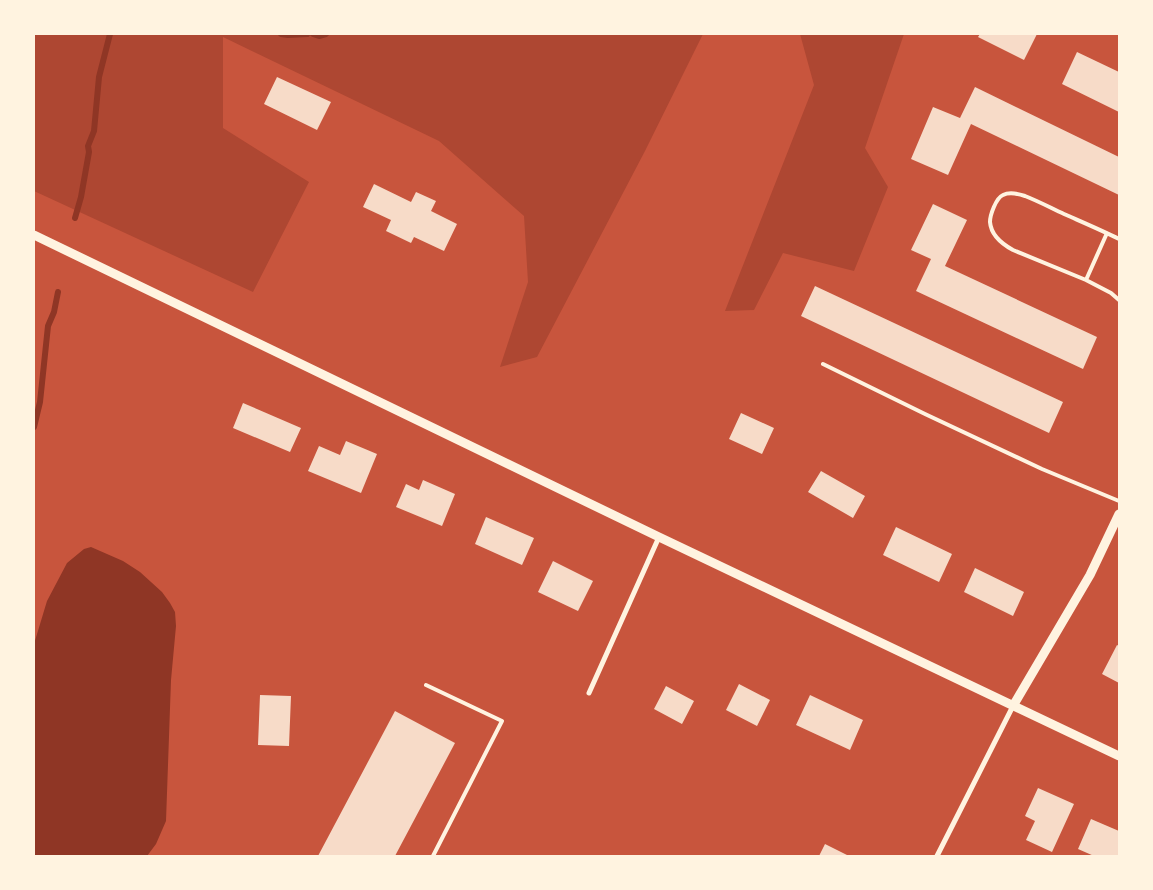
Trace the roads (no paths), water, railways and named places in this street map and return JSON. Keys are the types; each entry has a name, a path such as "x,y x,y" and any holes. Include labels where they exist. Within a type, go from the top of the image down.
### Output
{"street":[{"path":"34,235 659,537 1119,756"},
{"path":"937,856 1013,706 1090,575 1119,514"},
{"path":"589,693 659,537"}],"lane":[{"path":"1119,239 1017,194 1002,195 991,214 990,224 1000,242 1013,250 1086,280 1111,293 1119,300"},
{"path":"1086,280 1107,234"},
{"path":"823,364 1033,464 1119,501"},
{"path":"426,685 502,721 433,856"}],"waterway":[{"path":"75,218 81,197 89,152 88,146 94,131 99,77 110,34"},
{"path":"281,34 307,34"},
{"path":"313,34 319,36 326,34"},
{"path":"34,427 40,402 48,326 54,312 58,292"}]}
